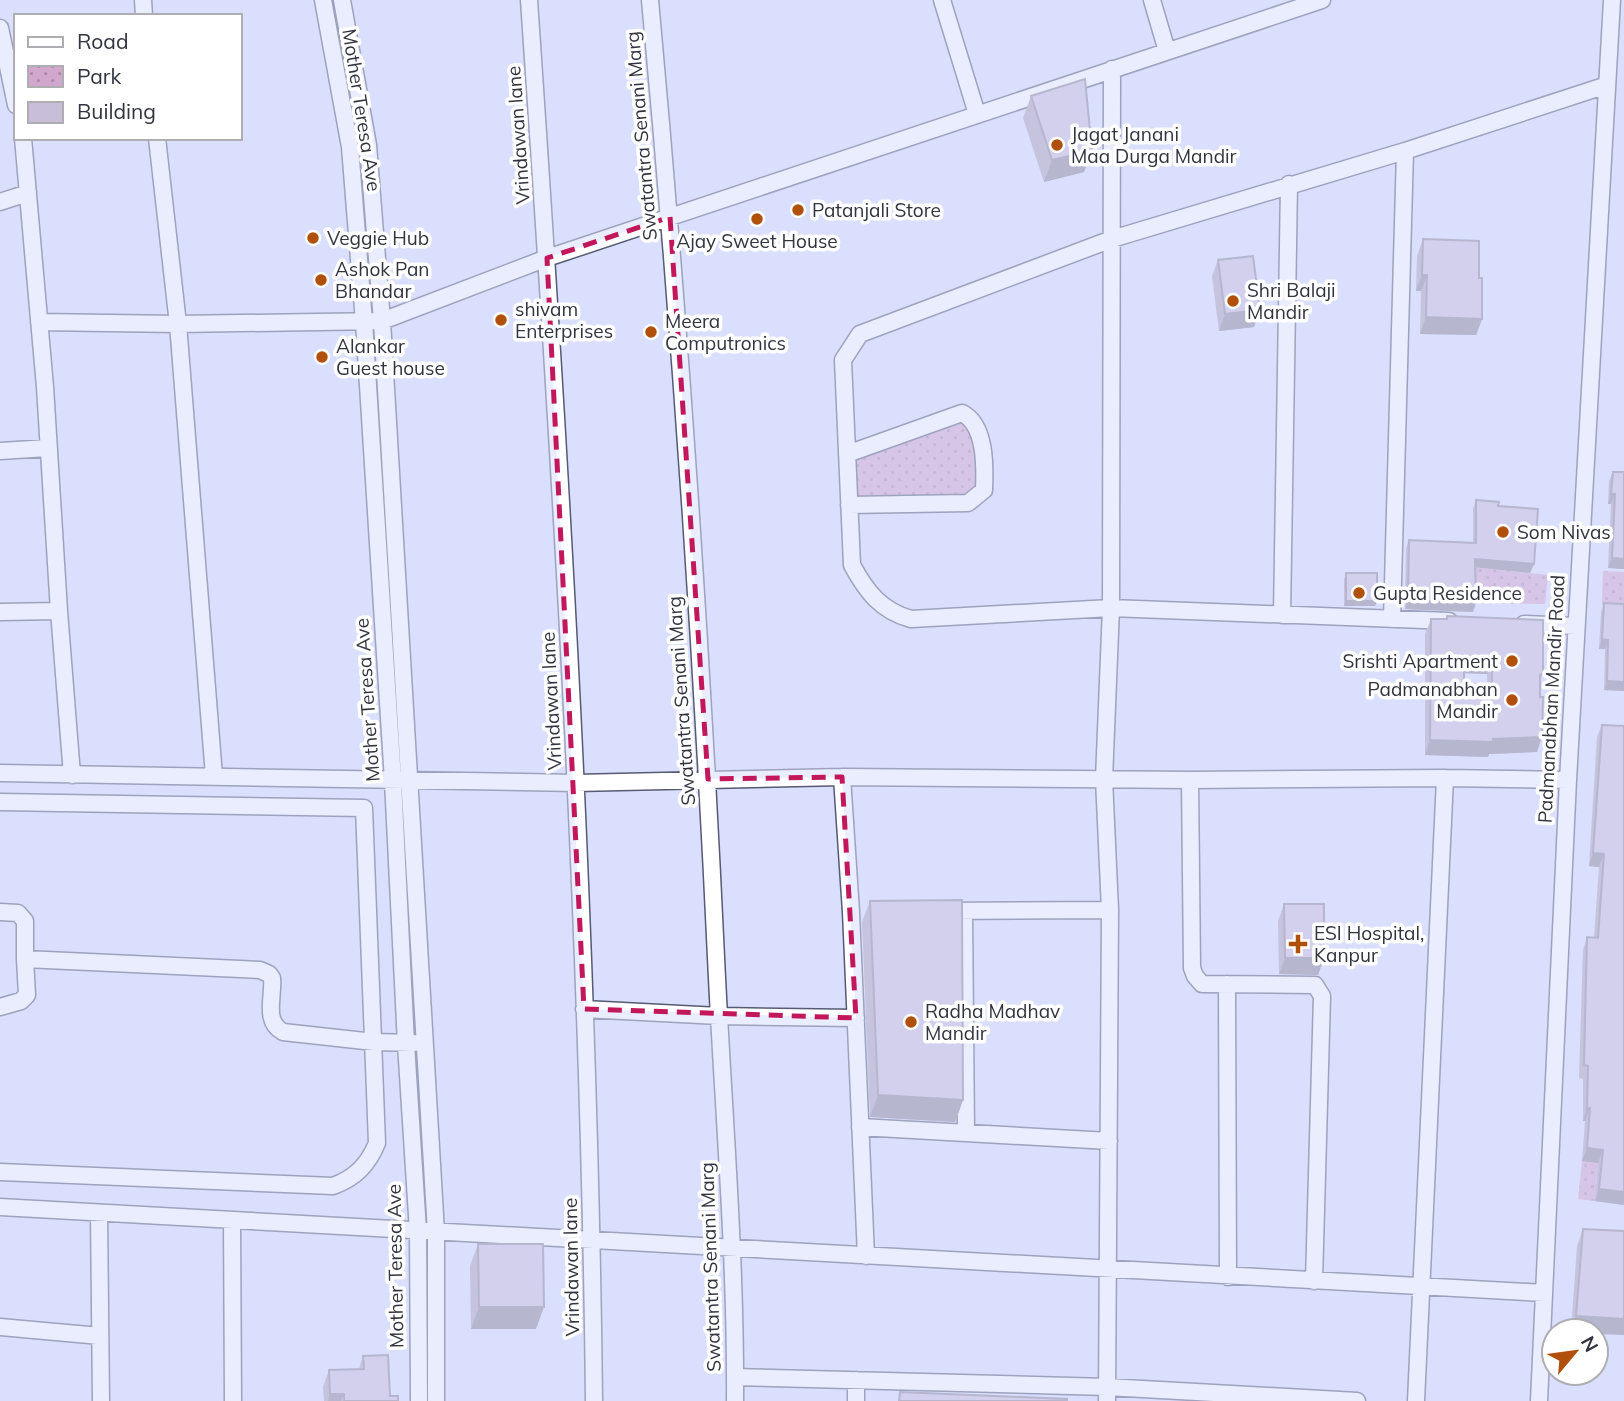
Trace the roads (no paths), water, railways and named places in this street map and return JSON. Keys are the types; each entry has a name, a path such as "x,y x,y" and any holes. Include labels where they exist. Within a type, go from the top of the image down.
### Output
{"street":[{"name":"Mother Teresa Ave","path":"323,0 350,147 401,780 405,1044 418,1231 419,1401"},
{"path":"342,0 368,145 382,321 401,780 425,1042 436,1232 436,1401"},
{"name":"Vrindawan lane","path":"529,0 547,258 576,783 593,1241 594,1401"},
{"name":"Swatantra Senani Marg","path":"650,0 670,217 708,779 732,1249 735,1401"},
{"path":"942,0 977,114"},
{"path":"1152,0 1167,51"},
{"path":"39,322 178,324 382,321 547,258 1322,0"},
{"name":"Padmanabhan Mandir Road","path":"1539,1401 1567,780 1612,0"},
{"path":"0,31 14,96"},
{"path":"1107,1394 1110,910 1104,779 1111,608 1112,69"},
{"path":"1471,622 1111,608 912,619 897,615 865,589 852,565 843,360 860,334 1112,239 1607,85"},
{"path":"23,140 72,775"},
{"path":"157,140 178,324 214,776"},
{"path":"1392,619 1405,150"},
{"path":"1282,615 1289,184"},
{"path":"0,202 28,193"},
{"path":"847,454 962,413 975,423 985,466 984,490 968,503 849,505"},
{"path":"0,451 48,448"},
{"path":"0,612 58,611"},
{"path":"1511,624 1576,626"},
{"path":"0,773 576,783 842,777 1567,780"},
{"path":"842,777 857,912 856,1018 866,1256"},
{"path":"1416,1401 1445,778"},
{"path":"1190,780 1192,968 1195,976 1202,984 1315,985 1322,996 1314,1280"},
{"path":"0,802 364,808 377,1143 370,1161 346,1182 333,1186 0,1172"},
{"path":"926,911 1110,910"},
{"path":"964,911 966,1133"},
{"path":"0,912 18,913 25,921 27,995 21,1001 0,1007"},
{"path":"25,959 265,971 272,978 271,1018 279,1030 373,1042 425,1042"},
{"path":"1227,984 1228,1277"},
{"path":"583,1009 719,1016 856,1018"},
{"path":"860,1128 1109,1141"},
{"path":"0,1207 1544,1293"},
{"path":"99,1213 101,1401"},
{"path":"232,1220 233,1401"},
{"path":"0,1327 100,1336"},
{"path":"735,1377 856,1380 1107,1394 1357,1401"},
{"path":"856,1380 856,1401"}],"place":[{"name":"Jagat Janani Maa Durga Mandir","path":"1057,145"},
{"name":"Patanjali Store","path":"798,210"},
{"name":"Ajay Sweet House","path":"757,219"},
{"name":"Veggie Hub","path":"313,238"},
{"name":"Ashok Pan Bhandar","path":"321,280"},
{"name":"Shri Balaji Mandir","path":"1233,301"},
{"name":"shivam Enterprises","path":"501,320"},
{"name":"Meera Computronics","path":"651,332"},
{"name":"Alankar Guest house","path":"322,357"},
{"name":"Som Nivas","path":"1503,532"},
{"name":"Gupta Residence","path":"1359,593"},
{"name":"Srishti Apartment","path":"1512,661"},
{"name":"Padmanabhan Mandir","path":"1512,700"},
{"name":"ESI Hospital, Kanpur","path":"1298,944"},
{"name":"Radha Madhav Mandir","path":"911,1022"}]}
